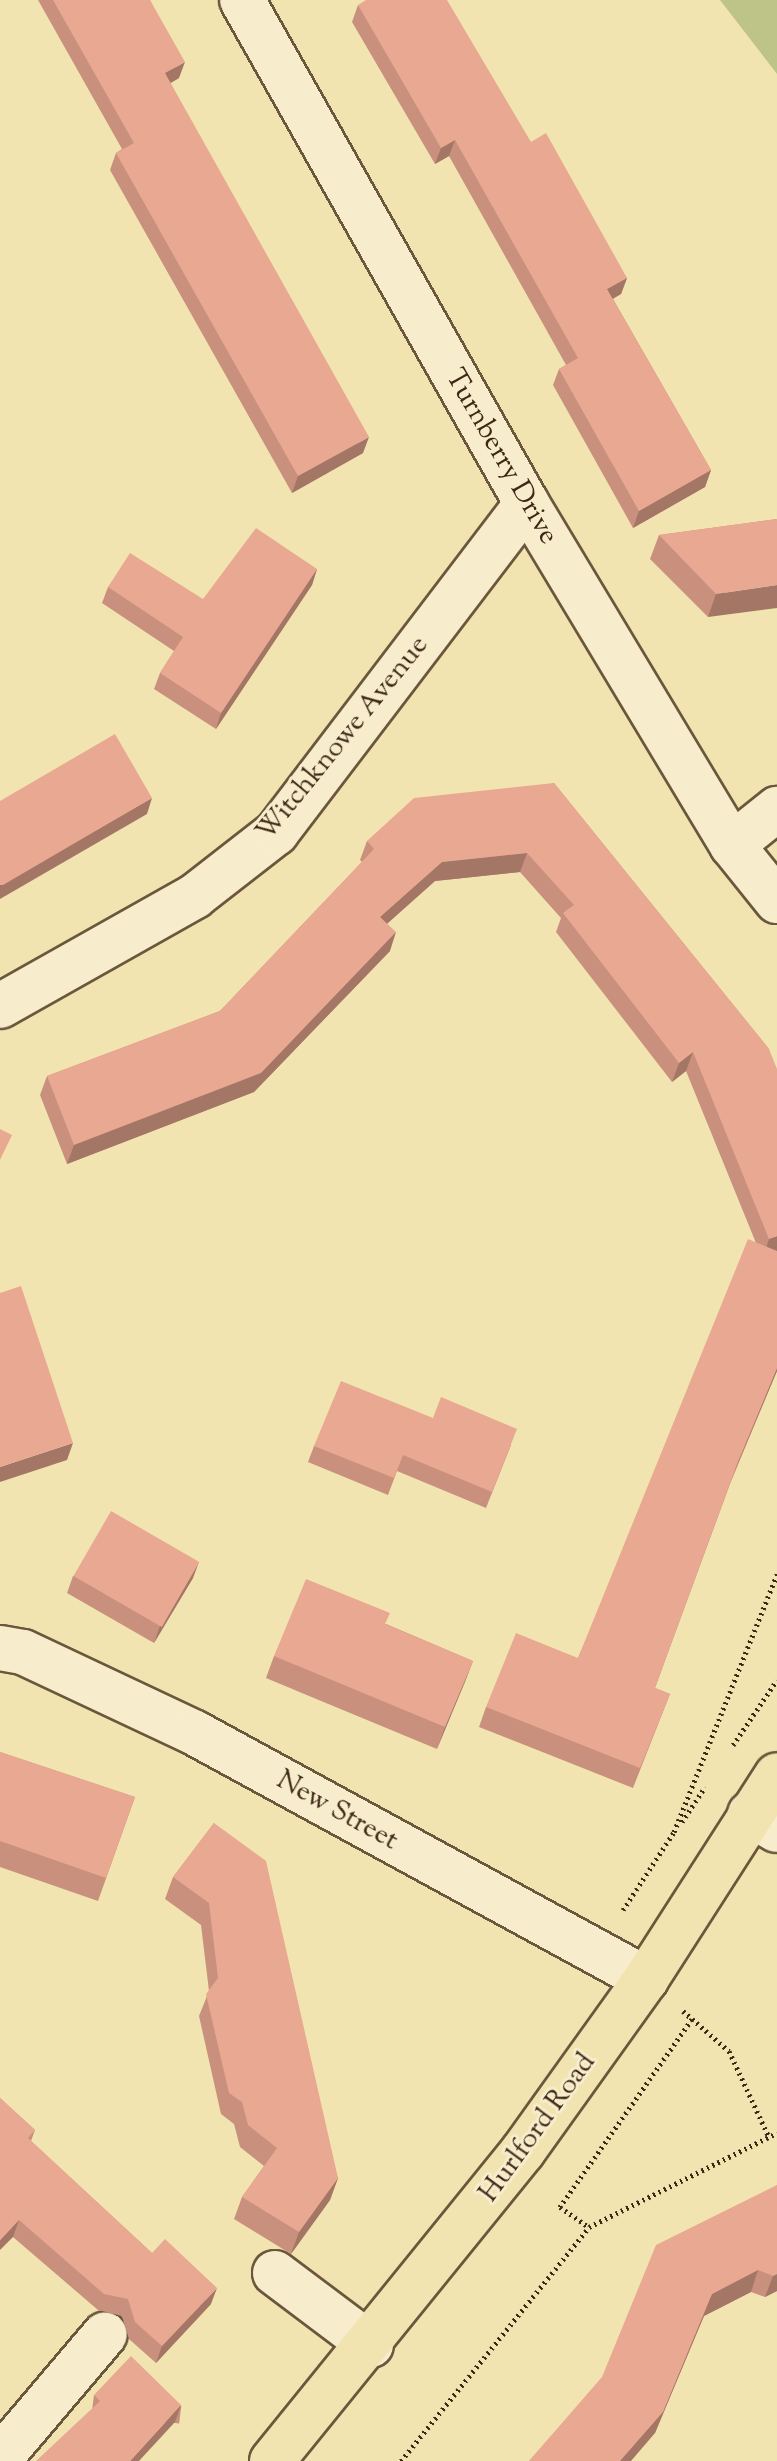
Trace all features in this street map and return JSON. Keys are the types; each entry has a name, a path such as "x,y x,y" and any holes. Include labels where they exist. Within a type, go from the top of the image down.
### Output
{"main road":[{"name":"Hurlford Road","path":"272,2461 371,2345 764,1822 777,1775"}],"street":[{"name":"Turnberry Drive","path":"242,0 527,504 732,845 777,901"},
{"name":"Witchknowe Avenue","path":"0,1006 195,896 276,833 527,504"},
{"path":"732,845 777,809"},
{"name":"New Street","path":"8,1639 195,1733 646,1979"},
{"path":"275,2273 371,2345"},
{"path":"0,2458 105,2334"}],"path":[{"path":"596,1952 674,1832 777,1574"},
{"path":"646,1979 729,2051 769,2137"},
{"path":"589,2227 560,2207 692,2019"},
{"path":"401,2461 589,2227 777,2133"}],"green space":[{"path":"720,0 777,0 777,74"}],"building":[{"path":"53,0 150,0 185,62 165,73 369,437 298,476 116,153 134,143"},
{"path":"366,0 447,0 531,142 546,133 627,278 607,289 711,470 639,511 559,369 578,358 455,140 441,148 358,5"},
{"path":"777,519 777,585 716,594 659,535"},
{"path":"256,528 317,569 221,713 160,673 183,637 108,587 130,553 203,599"},
{"path":"115,734 152,798 0,885 0,801"},
{"path":"554,783 769,1049 777,1069 777,1236 769,1239 693,1052 679,1063 563,913 574,905 527,853 442,862 380,917 396,932 261,1073 74,1145 47,1076 220,1011 374,849 367,841 414,798"},
{"path":"0,1129 12,1135 0,1160"},
{"path":"748,1239 777,1251 777,1368 737,1464 655,1688 670,1694 640,1768 486,1707 516,1633 578,1658"},
{"path":"21,1286 73,1443 0,1467 0,1293"},
{"path":"341,1381 433,1418 441,1397 517,1429 492,1492 403,1455 394,1478 314,1446"},
{"path":"111,1511 199,1562 162,1627 74,1576"},
{"path":"306,1579 390,1613 385,1624 473,1661 445,1727 274,1656"},
{"path":"0,1752 135,1797 106,1878 0,1841"},
{"path":"214,1823 266,1861 338,2178 299,2232 242,2197 277,2148 248,2125 242,2102 229,2093 206,1994 218,1978 209,1903 173,1877"},
{"path":"0,2098 35,2130 28,2138 152,2253 165,2239 217,2288 162,2346 135,2322 128,2299 104,2294 19,2220 0,2240"},
{"path":"777,2185 777,2274 773,2276 758,2270 712,2294 663,2412 620,2461 529,2461 602,2377 656,2245"},
{"path":"131,2356 181,2405 130,2461 36,2461 100,2401 94,2395"}]}
